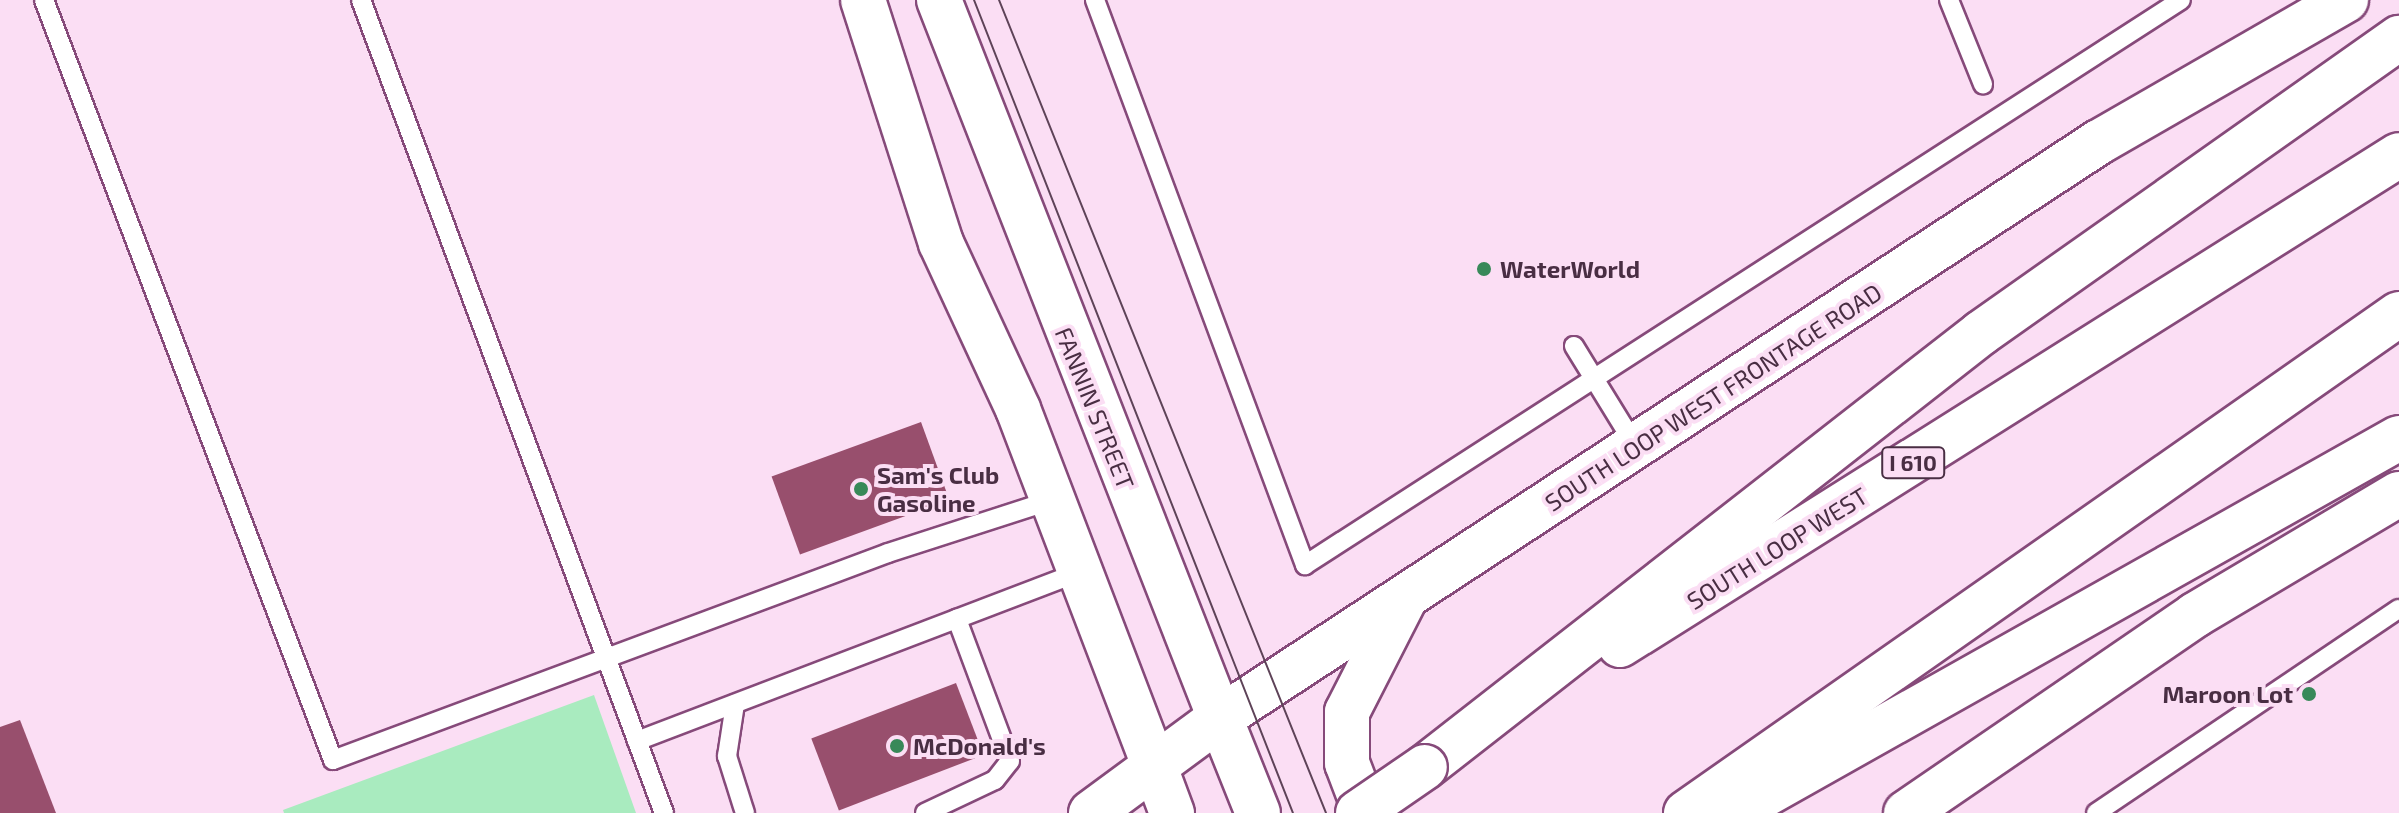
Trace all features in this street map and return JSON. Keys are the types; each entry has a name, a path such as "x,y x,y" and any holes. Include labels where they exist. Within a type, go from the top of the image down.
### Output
{"main road":[{"path":"863,0 941,243 1052,500 1172,813"},
{"name":"FANNIN STREET","path":"939,0 1258,813"},
{"name":"SOUTH LOOP WEST FRONTAGE ROAD","path":"1091,813 1156,770 1220,718 1635,445 1814,335 2099,142 2346,0"},
{"path":"1425,767 1981,333 2399,38"},
{"name":"SOUTH LOOP WEST","path":"1358,813 1425,767 2399,155"},
{"path":"1686,813 2399,314"},
{"path":"1732,813 2399,438"},
{"path":"1906,813 2195,615 2399,494"},
{"path":"1366,813 1347,763 1347,712 1406,596"}],"lane":[{"path":"44,0 333,760 605,658 1052,500"},
{"path":"361,0 664,813"},
{"path":"1095,0 1305,565 2181,0"},
{"path":"1949,0 1983,84"},
{"path":"1574,346 1591,383 1635,445"},
{"path":"637,741 1080,572"},
{"path":"2096,813 2399,609"},
{"path":"925,813 995,780 1010,761 957,619"},
{"path":"735,704 727,756 745,813"}],"green space":[{"path":"594,695 636,813 284,813 283,810"}],"building":[{"name":"Sam's Club Gasoline","path":"921,422 949,500 800,554 772,476"},
{"name":"McDonald's","path":"956,683 984,755 839,810 811,739"},
{"path":"20,720 56,813 0,813 0,727"}],"tram line":[{"path":"974,0 1293,813"},
{"path":"999,0 1326,813"}],"place":[{"name":"WaterWorld","path":"1484,269"},
{"name":"Sam's Club Gasoline","path":"861,489"},
{"name":"Maroon Lot","path":"2309,694"},
{"name":"McDonald's","path":"897,746"}]}
